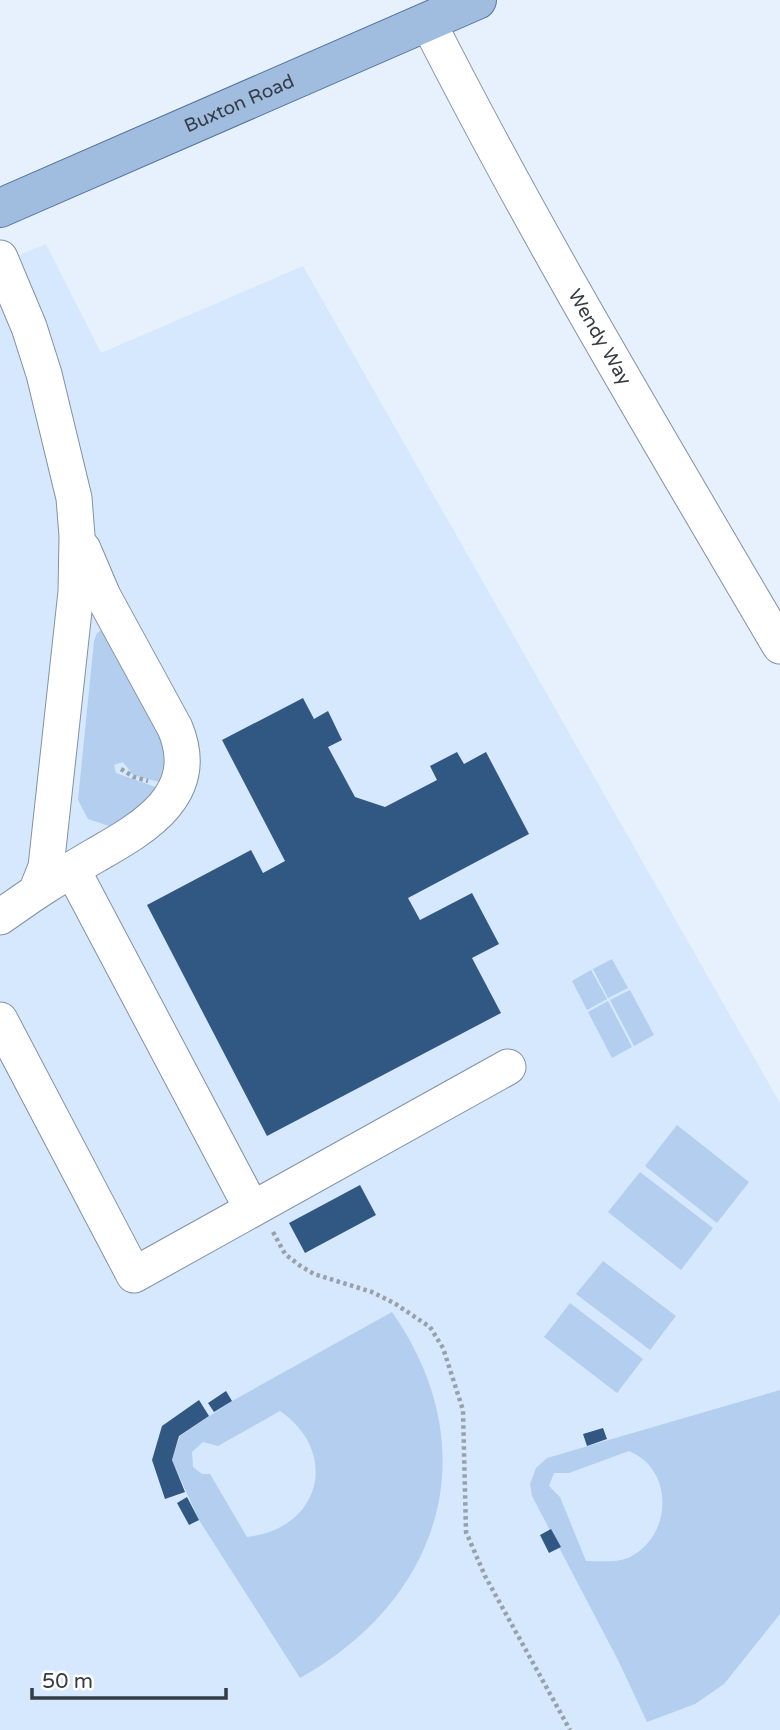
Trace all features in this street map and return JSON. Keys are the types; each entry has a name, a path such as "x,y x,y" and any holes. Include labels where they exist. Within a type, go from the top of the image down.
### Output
{"main road":[{"name":"Buxton Road","path":"0,208 477,0"}],"street":[{"name":"Wendy Way","path":"428,22 488,141 571,290 780,646"},
{"path":"0,258 29,327 44,374 74,498 77,536 76,592 55,796 46,867 36,892"},
{"path":"0,918 72,869 137,833 155,819 174,792 181,758 175,728 103,596 77,536"},
{"path":"72,869 257,1207"},
{"path":"0,1020 134,1275 508,1068"}],"path":[{"path":"257,1207 285,1254 299,1265 394,1303 430,1327 443,1348 463,1410 466,1532 485,1576 570,1730"}],"shaded area":[{"path":"46,244 101,353 303,266 780,1103 780,1730 0,1730 0,263"},
{"path":"102,630 107,632 167,746 163,783 133,775 123,762 114,765 116,773 161,789 157,796 112,827 88,819 78,800 94,641 97,633"},
{"path":"612,959 628,988 608,998 593,969"},
{"path":"591,970 607,999 587,1010 572,981"},
{"path":"630,990 654,1035 634,1046 610,1000"},
{"path":"608,1001 632,1047 612,1058 588,1012"},
{"path":"677,1125 749,1182 717,1223 645,1166"},
{"path":"640,1172 713,1228 681,1270 608,1212"},
{"path":"603,1261 676,1316 650,1350 576,1294"},
{"path":"570,1303 643,1359 617,1393 544,1337"},
{"path":"392,1312 421,1364 438,1416 443,1467 435,1517 417,1564 388,1607 349,1645 300,1678 199,1520 172,1460 180,1436 232,1401","holes":["280,1411 299,1428 311,1447 316,1467 314,1487 306,1505 292,1520 272,1531 247,1537 210,1474 202,1474 193,1467 192,1452 203,1442 218,1446"]},
{"path":"780,1390 780,1614 724,1684 695,1704 647,1722 618,1660 532,1496 530,1484 536,1468 547,1458","holes":["629,1451 644,1460 661,1487 660,1519 654,1534 644,1547 625,1559 586,1561 560,1497 549,1486 554,1473 569,1473"]}],"building":[{"path":"303,698 314,719 328,711 342,740 328,747 355,797 385,807 437,780 430,766 457,752 464,764 486,752 529,834 408,898 420,920 472,893 499,944 472,958 501,1013 267,1136 147,905 251,850 263,873 285,861 222,740"},
{"path":"360,1185 376,1215 305,1253 289,1223"},
{"path":"226,1391 232,1401 214,1412 208,1403"},
{"path":"199,1400 209,1416 179,1436 172,1460 185,1492 165,1499 152,1460 162,1426"},
{"path":"603,1428 607,1439 587,1446 583,1434"},
{"path":"187,1497 199,1520 189,1525 177,1503"},
{"path":"551,1529 561,1547 549,1553 540,1535"}]}
